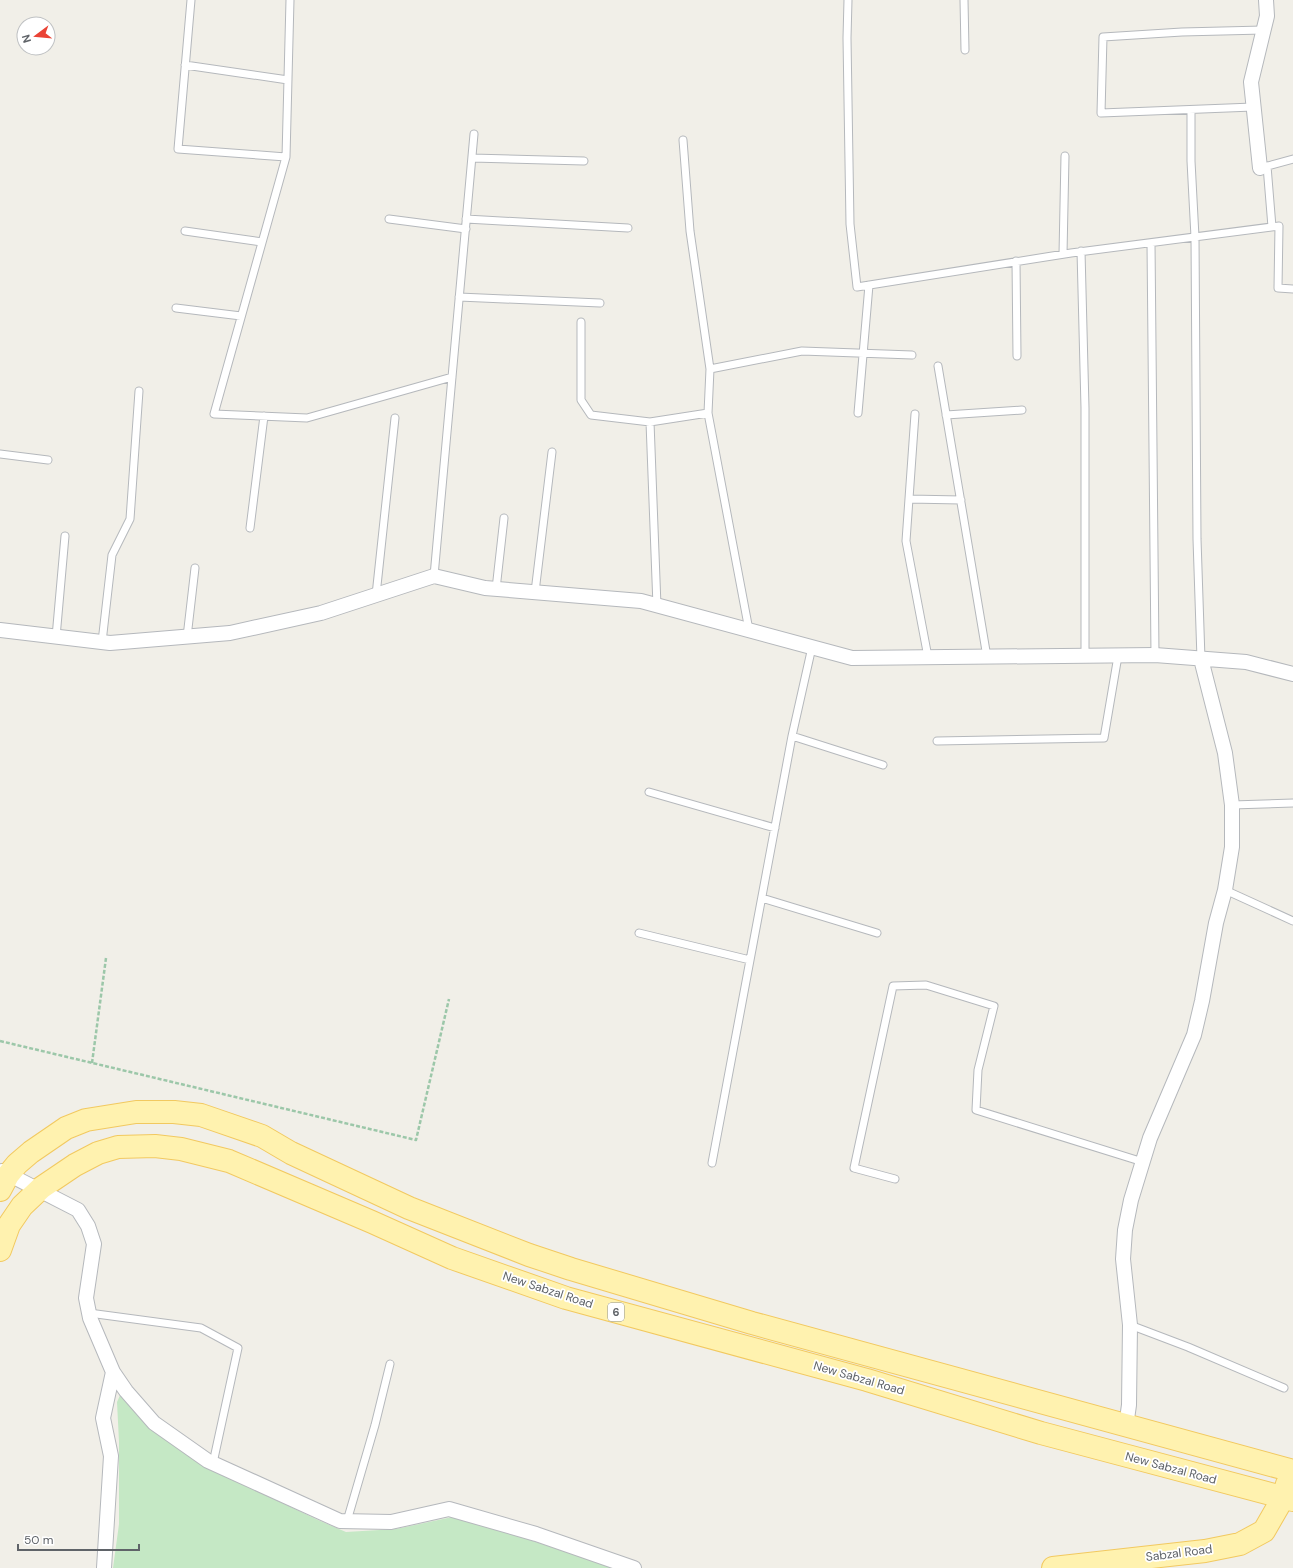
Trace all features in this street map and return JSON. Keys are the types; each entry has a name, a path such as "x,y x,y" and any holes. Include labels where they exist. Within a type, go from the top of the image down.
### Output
{"main road":[{"name":"New Sabzal Road","path":"3,1178 17,1164 49,1139 66,1128 86,1120 136,1112 174,1112 201,1115 262,1136 291,1153 409,1208 529,1255 571,1269 752,1323 1292,1471"},
{"name":"New Sabzal Road","path":"0,1250 9,1225 22,1206 40,1189 75,1165 98,1153 118,1147 155,1146 181,1149 229,1162 259,1173 452,1258 566,1298 867,1380 1041,1434 1288,1499"},
{"name":"Sabzal Road","path":"1053,1568 1205,1551 1240,1544 1264,1531 1288,1499 1292,1471"}],"street":[{"path":"1264,167 1253,107 1251,82 1267,16 1266,0"},
{"path":"0,630 110,643 230,633 321,614 434,576 485,588 640,601 852,658 1154,656 1246,662 1293,674"},
{"path":"1126,1426 1129,1405 1130,1325 1123,1260 1125,1230 1131,1200 1156,1124 1194,1035 1202,1001 1216,923 1225,890 1232,847 1232,806 1226,753 1201,659"},
{"path":"3,1178 40,1189 78,1210 88,1226 94,1244 86,1298 90,1318 113,1372 126,1391 154,1423 213,1463 340,1521 391,1522 450,1508 536,1534 634,1568"},
{"path":"104,1568 111,1456 104,1418 113,1372"}],"lane":[{"path":"191,0 178,148 286,157"},
{"path":"290,0 286,157 214,414 307,418 452,377"},
{"path":"848,0 847,38 850,224 856,287 1063,254 1279,226 1278,288 1293,289"},
{"path":"964,0 965,50"},
{"path":"1253,107 1101,113 1103,37 1182,32 1263,30"},
{"path":"185,65 288,80"},
{"path":"1191,110 1190,161 1195,237 1197,538 1201,659"},
{"path":"434,576 474,134"},
{"path":"683,140 690,231 710,369 708,413 749,630"},
{"path":"1063,254 1065,156"},
{"path":"472,158 584,161"},
{"path":"1272,227 1264,167 1293,159"},
{"path":"389,219 466,229"},
{"path":"466,219 628,228"},
{"path":"185,231 262,242"},
{"path":"1151,243 1154,656"},
{"path":"1081,252 1085,408 1085,656"},
{"path":"1016,262 1017,356"},
{"path":"858,413 869,285"},
{"path":"459,297 600,303"},
{"path":"176,308 241,316"},
{"path":"581,322 581,400 591,415 650,422 708,413"},
{"path":"710,369 802,351 912,355"},
{"path":"938,366 987,657"},
{"path":"102,642 112,555 130,519 139,391"},
{"path":"946,415 1022,410"},
{"path":"915,414 906,541 928,657"},
{"path":"250,528 264,416"},
{"path":"376,595 395,418"},
{"path":"650,422 657,606"},
{"path":"535,592 552,452"},
{"path":"0,454 48,460"},
{"path":"909,499 961,500"},
{"path":"496,589 504,518"},
{"path":"56,636 65,536"},
{"path":"187,637 195,568"},
{"path":"712,1163 792,736 812,647"},
{"path":"937,741 1104,738 1118,656"},
{"path":"792,736 883,765"},
{"path":"649,792 775,828"},
{"path":"1232,806 1293,803"},
{"path":"1225,890 1293,921"},
{"path":"762,898 877,934"},
{"path":"639,933 750,960"},
{"path":"895,1179 854,1168 894,986 926,985 994,1006 978,1070 976,1110 1143,1162"},
{"path":"89,1313 201,1328 238,1348 213,1463"},
{"path":"1130,1325 1188,1347 1284,1388"},
{"path":"346,1521 375,1425 390,1364"}],"path":[{"path":"92,1063 106,958"},
{"path":"0,1041 416,1140 449,999"}],"green space":[{"path":"122,1391 236,1481 346,1532 396,1529 457,1516 615,1568 113,1568 119,1524 119,1442 117,1402"}]}
